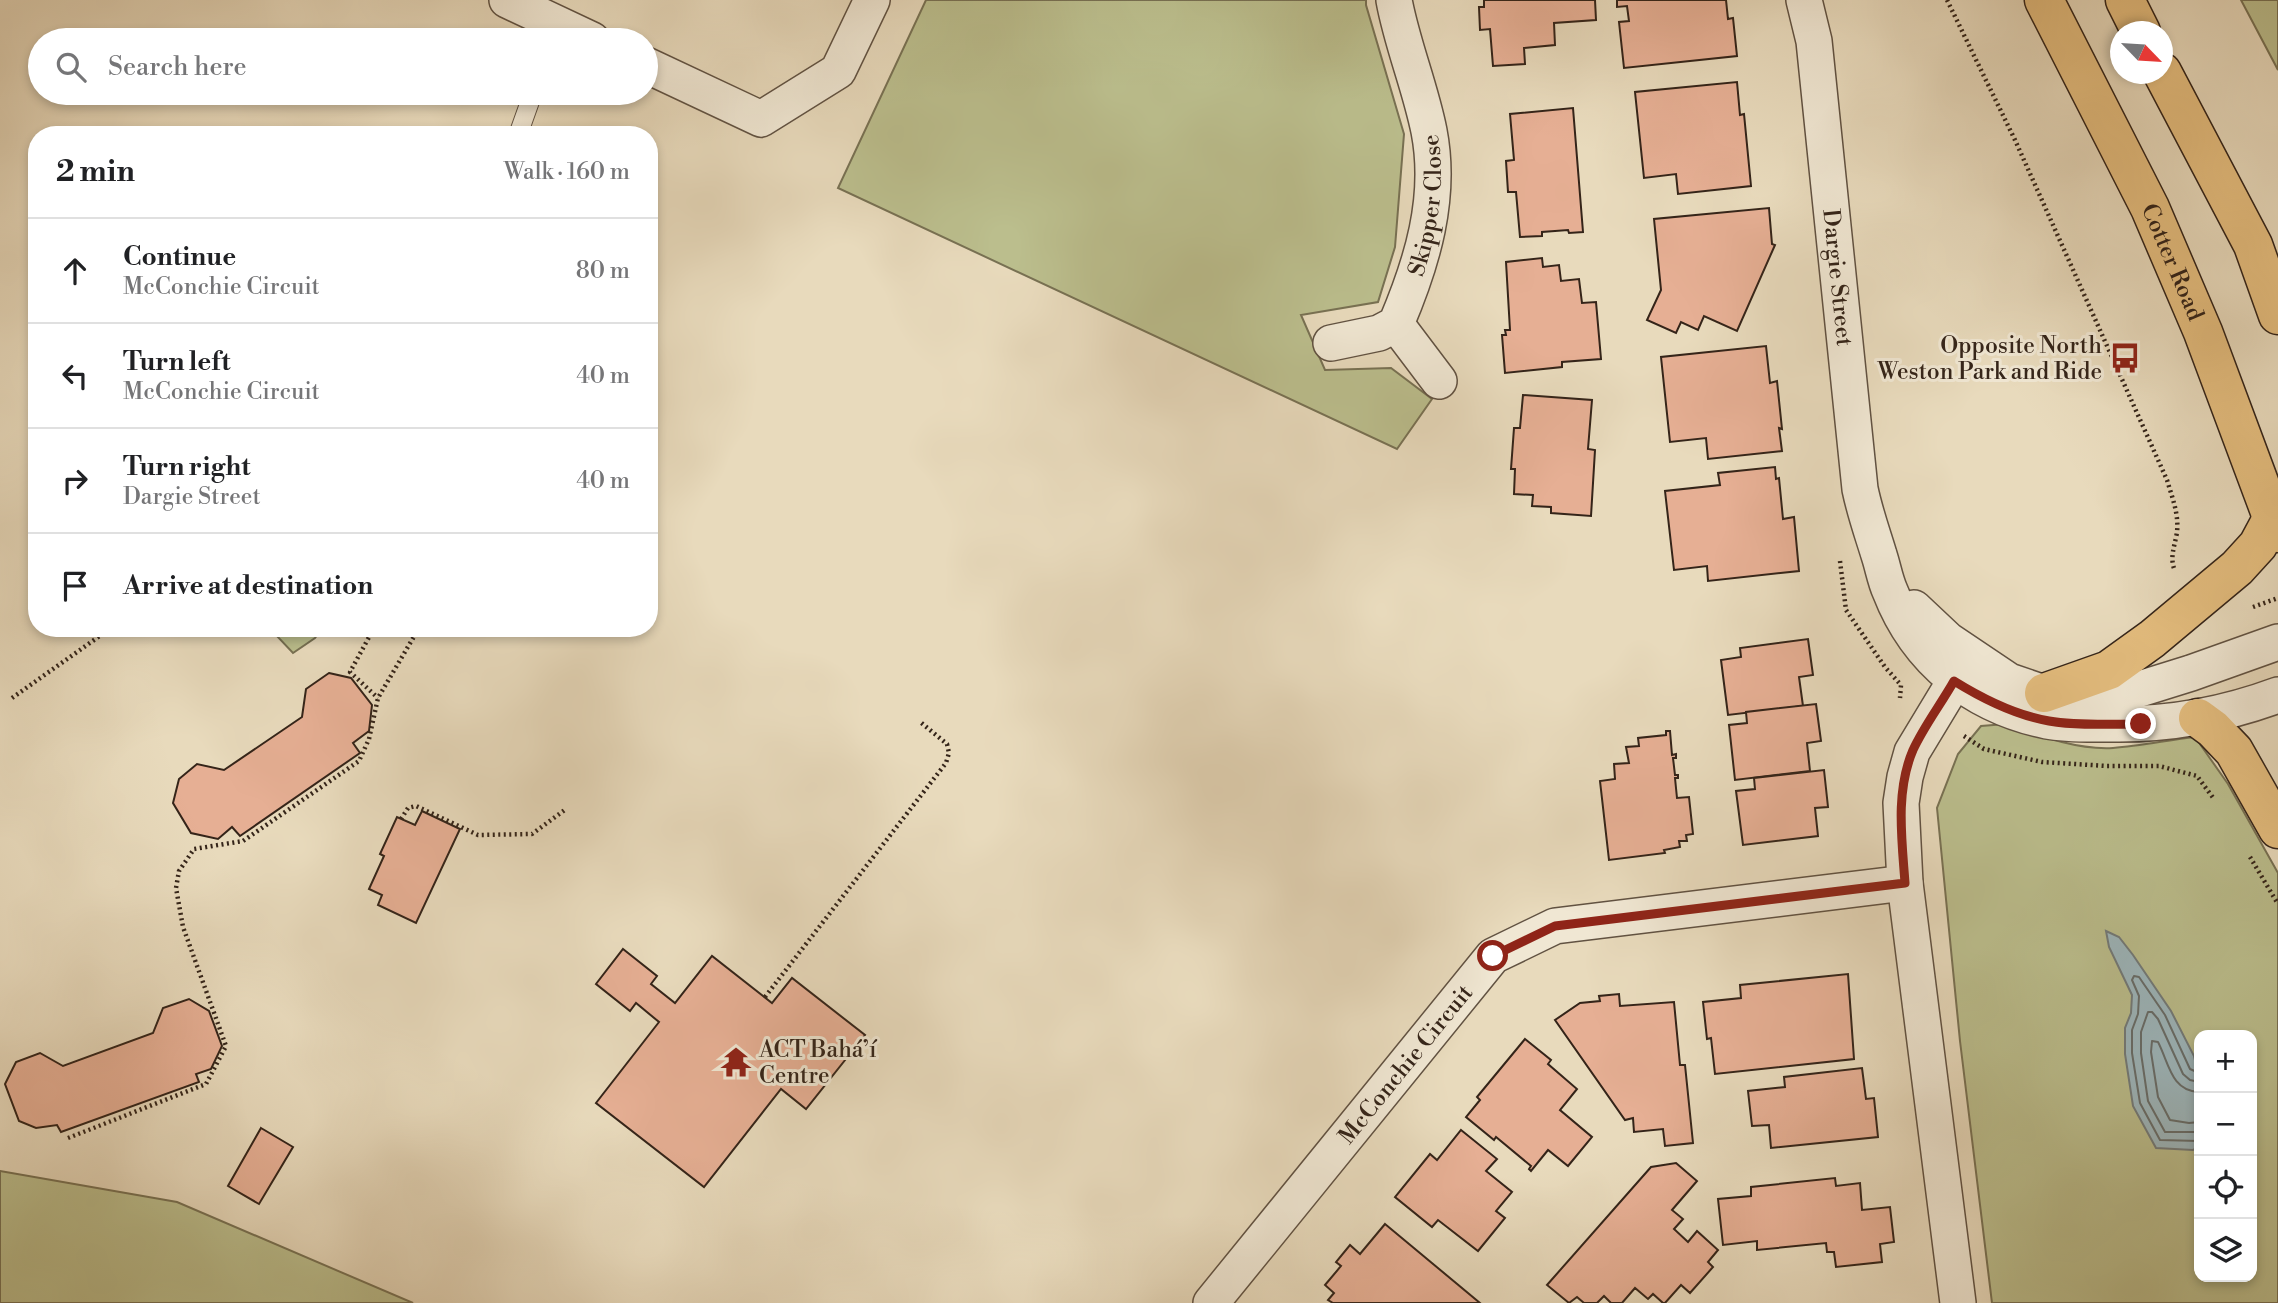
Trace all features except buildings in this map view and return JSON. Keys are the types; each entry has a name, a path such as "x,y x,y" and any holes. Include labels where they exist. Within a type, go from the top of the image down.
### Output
{"main road":[{"name":"Cotter Road","path":"2044,0 2150,208 2203,332 2275,526"},
{"path":"2125,0 2136,21"},
{"path":"2169,84 2265,258 2278,315"},
{"path":"2044,692 2109,670 2152,639 2237,568 2275,526"},
{"path":"2198,718 2234,751 2278,829"}],"street":[{"path":"507,0 550,28"},
{"path":"658,71 761,119 838,71 872,0"},
{"name":"Skipper Close","path":"1394,0 1434,160 1432,200 1423,255 1396,324"},
{"name":"Dargie Street","path":"1804,0 1814,41 1860,489 1867,521 1889,590 1905,622 1926,652 1962,668 2044,692 2089,698 2130,692 2278,642"},
{"path":"1331,343 1379,333 1396,324 1439,381"},
{"path":"1958,1303 1905,883 1901,803 1912,752 1962,668"},
{"name":"Dargie Street","path":"1962,668 1981,697 2014,712 2049,721 2141,724 2198,718 2251,705 2278,695"},
{"name":"McConchie Circuit","path":"1211,1303 1493,956 1555,926 1905,883"}],"lane":[{"path":"521,126 529,105"}],"path":[{"path":"1947,0 2015,140 2167,480 2176,508 2177,531 2172,547"},
{"path":"12,698 98,637"},
{"path":"369,637 350,672 378,698"},
{"path":"68,1138 206,1084 226,1046 183,927 176,888 179,871 194,849 243,841 359,761 369,739 378,698 414,637"},
{"path":"765,997 946,763 949,753 947,744 919,721"},
{"path":"401,819 408,808 416,806 478,835 532,834 566,810"}],"green space":[{"path":"926,0 1366,0 1404,134 1395,247 1378,302 1301,315 1325,370 1391,368 1432,399 1397,449 838,188"},
{"path":"2241,0 2278,0 2278,70"},
{"path":"278,637 316,637 315,638 293,653"},
{"path":"2006,724 2059,741 2099,748 2195,737 2228,784 2278,873 2278,1303 1992,1303 1960,1041 1937,808 1958,754 1981,726"},
{"path":"0,1171 177,1202 413,1303 0,1303"}],"water":[{"path":"2106,931 2119,937 2133,955 2171,1011 2194,1056 2193,1150 2156,1148 2133,1106 2125,1054 2125,1028 2131,1013 2132,995 2109,947"}],"place":[{"name":"Opposite North Weston Park and Ride","path":"2125,358"},
{"name":"ACT Bahá’í Centre","path":"736,1062"}],"route":[{"path":"1493,956 1555,926 1905,883 1901,829 1905,777 1912,752 1954,681 2014,712 2049,721 2141,724"}]}
